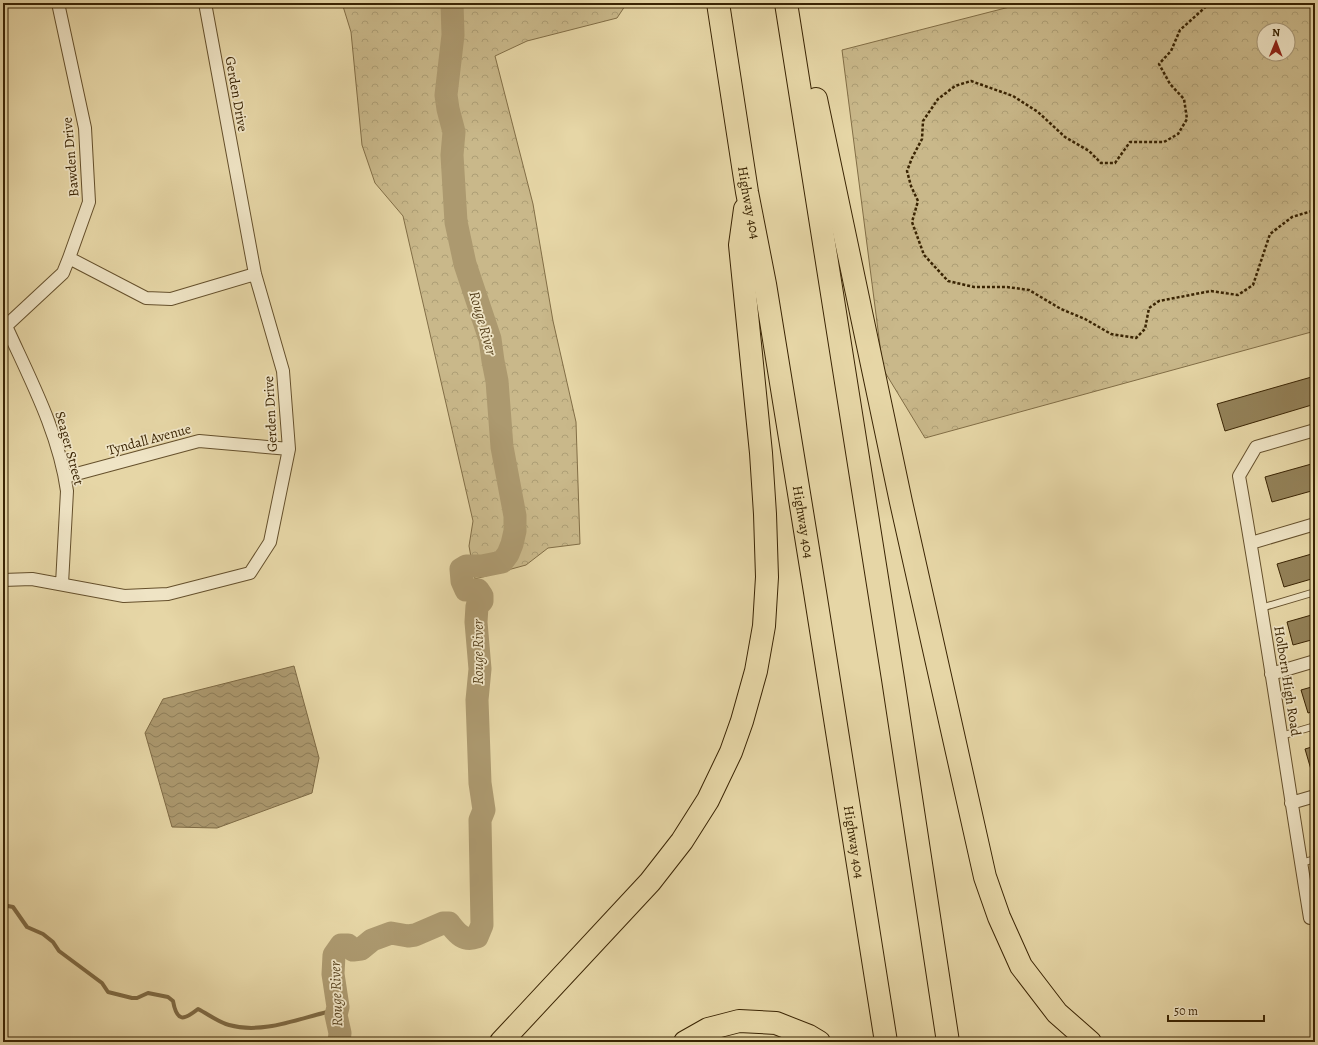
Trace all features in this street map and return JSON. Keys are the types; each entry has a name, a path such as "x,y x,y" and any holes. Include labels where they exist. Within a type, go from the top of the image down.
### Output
{"highway":[{"name":"Highway 404","path":"718,3 747,192 765,284 886,1042"},
{"path":"786,3 893,679 948,1042"},
{"path":"796,61 808,74 816,100 901,502 985,877 999,917 1021,966 1057,1013 1090,1042"},
{"path":"501,1042 650,882 682,841 708,800 731,752 750,692 756,671 764,626 766,514 740,245 747,192"},
{"path":"685,1042 708,1029 739,1021 776,1023 809,1036 819,1042"}],"street":[{"name":"Bawden Drive","path":"5,327 63,273 89,202 84,128 58,3"},
{"name":"Gerden Drive","path":"3,580 32,579 124,596 168,594 250,573 270,542 289,449 283,371 255,274 205,3"},
{"path":"69,258 146,298 171,299 255,274"},
{"name":"Seager Street","path":"5,327 47,416 65,477 67,491 62,584"},
{"name":"Holborn High Road","path":"1313,917 1301,863 1262,608 1239,476 1256,447 1315,430"},
{"name":"Tyndall Avenue","path":"65,477 198,441 289,449"},
{"path":"1251,543 1315,524"},
{"path":"1271,674 1315,661"},
{"path":"1291,803 1315,796"}],"lane":[{"path":"1262,608 1315,592"},
{"path":"1281,736 1315,726"},
{"path":"1301,863 1315,859"}],"path":[{"path":"1210,3 1180,30 1171,51 1159,64 1170,84 1184,98 1187,119 1178,134 1164,142 1130,142 1115,164 1101,163 1089,151 1065,137 1038,112 1013,96 988,86 971,81 955,86 938,99 923,121 922,139 912,158 908,171 911,186 918,201 912,222 924,254 948,282 974,287 1007,287 1029,290 1061,309 1085,318 1111,334 1136,338 1145,329 1149,308 1159,301 1211,291 1238,295 1253,285 1270,234 1292,217 1315,210"}],"green space":[{"path":"342,3 627,3 617,18 527,41 495,56 533,204 553,321 576,422 580,544 548,548 526,565 475,579 469,546 473,521 403,216 375,183 362,145 351,32"},
{"path":"1025,3 1315,3 1315,331 925,438 883,369 842,50"}],"water":[{"path":"294,666 319,758 312,793 217,828 172,827 145,733 163,699"}],"building":[{"path":"1315,376 1315,404 1225,431 1217,404"},
{"path":"1315,463 1315,490 1272,502 1265,477"},
{"path":"1315,553 1315,578 1284,587 1277,564"},
{"path":"1315,614 1315,639 1293,645 1287,622"},
{"path":"1315,686 1315,711 1308,713 1301,690"},
{"path":"1315,746 1315,772 1312,773 1305,749"}],"waterway":[{"name":"Rouge River","path":"339,1042 340,1033 336,1015 338,1007 333,974 334,955 341,945 348,945 353,950 361,949 372,940 391,933 408,936 415,935 443,923 449,923 461,936 472,938 477,937 482,925 480,820 484,810 480,783 477,700 480,669 476,622 477,606 482,601 482,596 478,590 466,590 462,581 461,569 466,566 482,566 502,562 508,554 512,544 515,531 515,516 502,447 497,381 490,339 465,264 456,222 452,155 454,132 446,95 453,35 452,3"},
{"path":"3,905 13,907 27,927 43,934 53,942 59,951 102,983 108,992 132,998 137,998 148,993 168,997 173,1001 179,1016 182,1017 185,1017 198,1009 225,1024 253,1028 278,1025 327,1012 336,1015"}]}
